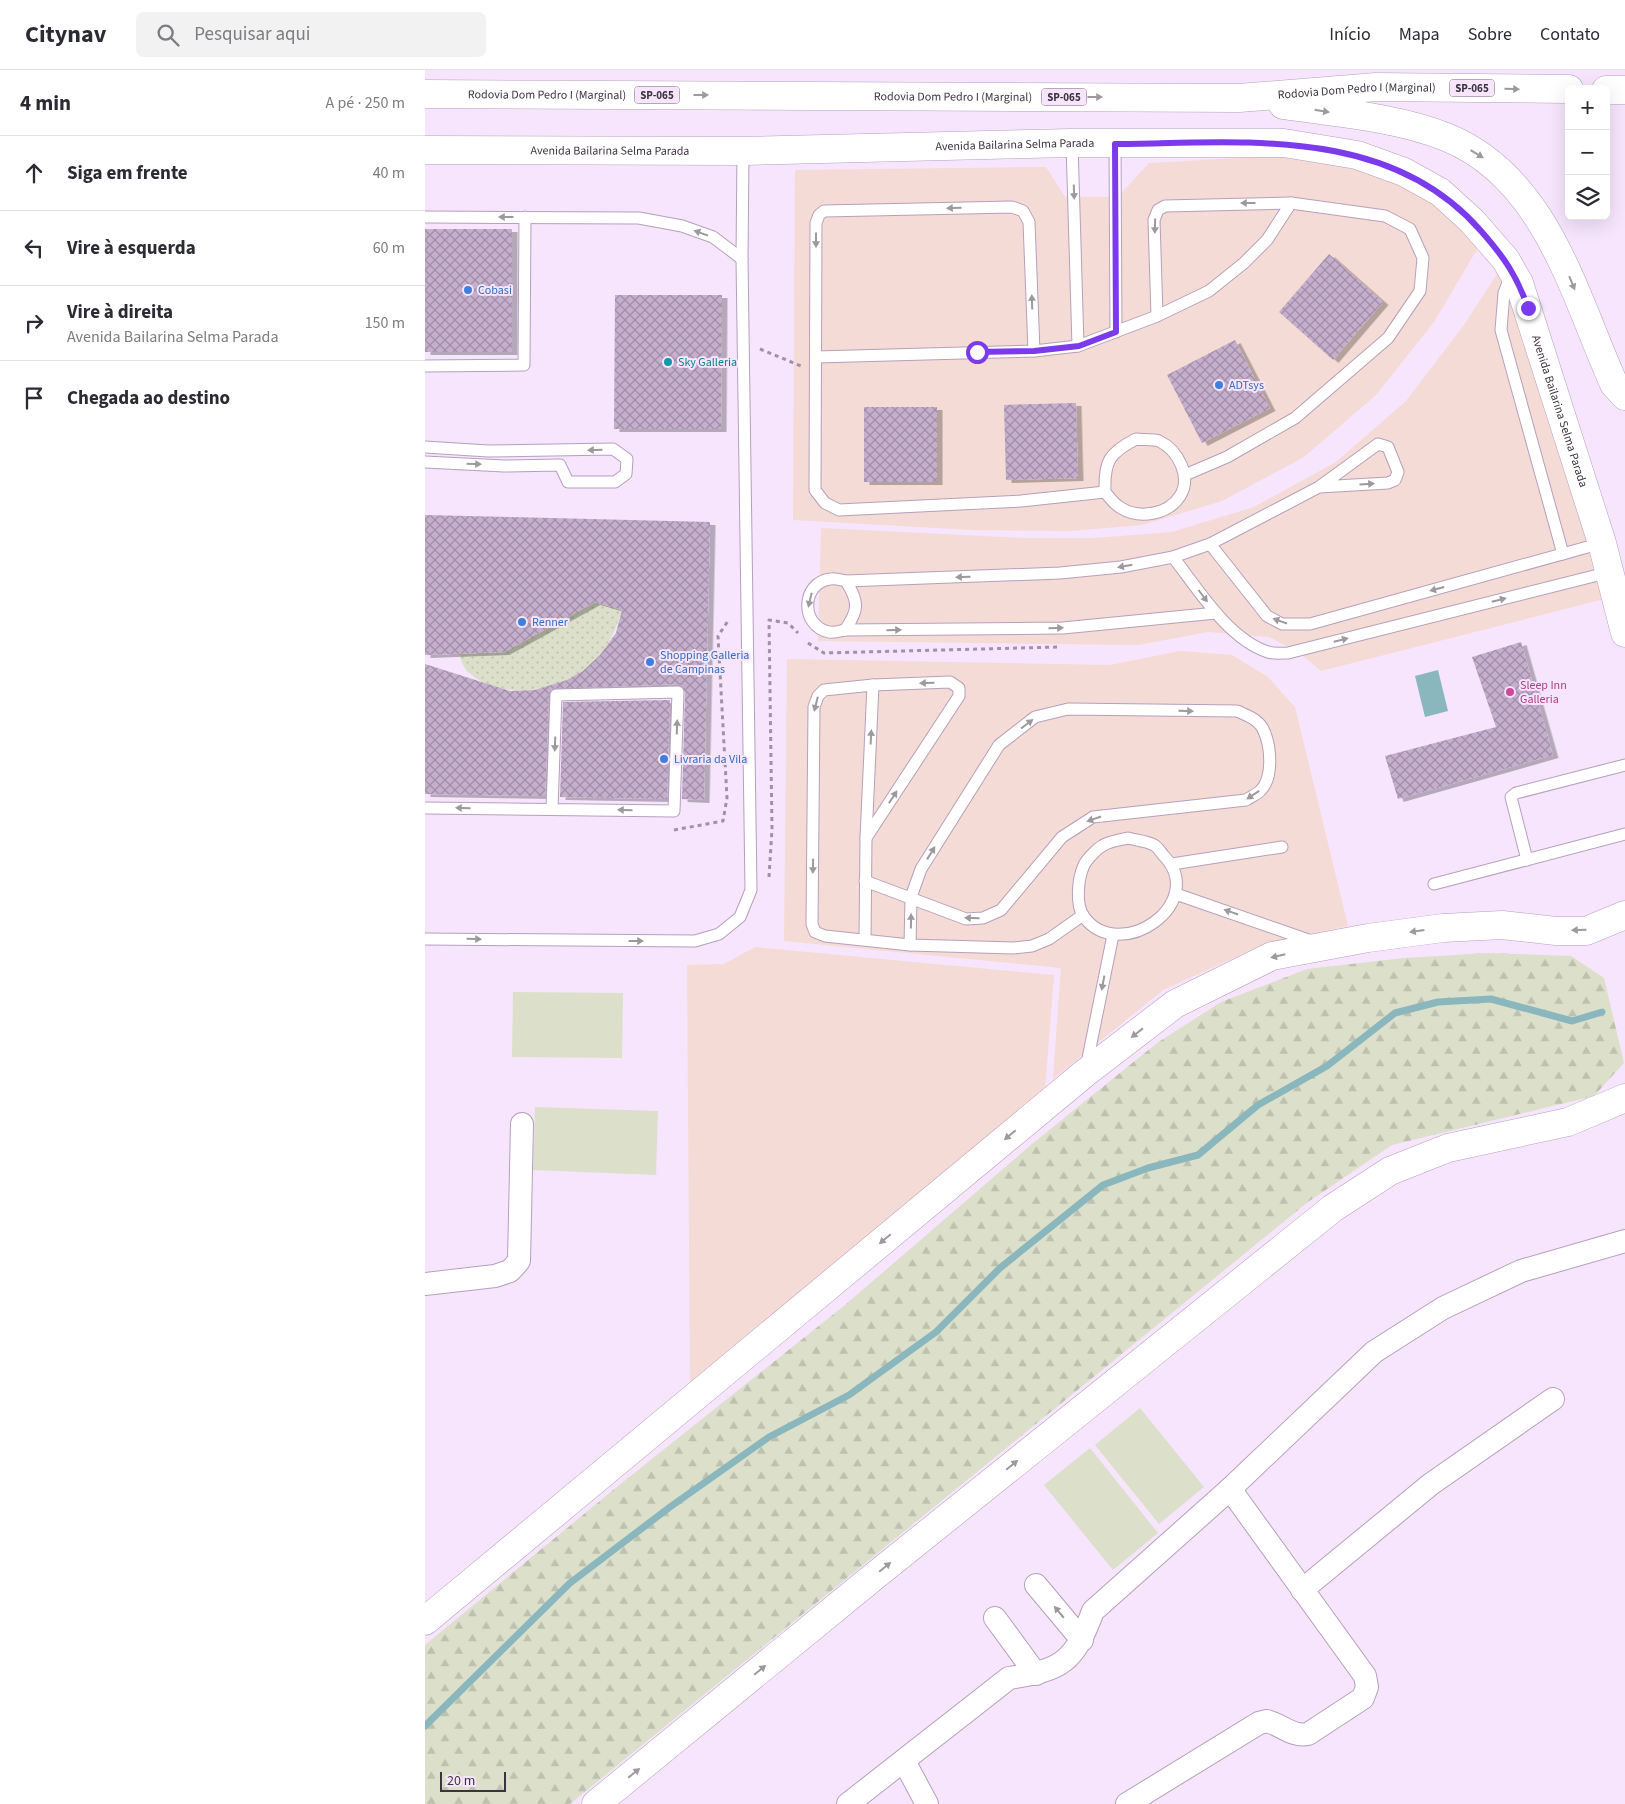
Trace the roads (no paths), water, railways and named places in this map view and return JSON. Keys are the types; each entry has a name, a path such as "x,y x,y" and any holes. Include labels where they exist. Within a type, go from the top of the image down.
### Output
{"main road":[{"name":"Rodovia Dom Pedro I (Marginal)","path":"425,94 1239,98 1376,87 1565,90"},
{"path":"1610,90 1625,90"},
{"path":"1239,98 1401,124 1446,137 1482,156 1525,199 1559,250 1614,384 1625,396"},
{"name":"Avenida Bailarina Selma Parada","path":"425,150 743,151 1072,143 1284,143 1357,155 1404,172 1440,192 1473,221 1506,260 1519,283 1602,544 1625,633"},
{"path":"425,1621 1085,1073 1175,1004 1272,956 1443,928 1502,925 1586,931 1625,915"},
{"path":"596,1804 877,1574 1333,1208 1390,1171 1448,1148 1568,1122 1625,1098"}],"street":[{"path":"425,1284 495,1276 510,1272 519,1261 522,1124"},
{"path":"848,1804 1009,1678 1036,1674 1065,1662 1082,1640 1093,1611 1230,1489 1374,1352 1443,1308 1521,1271 1625,1241"},
{"path":"1301,1590 1431,1484 1553,1400"},
{"path":"1127,1804 1259,1722 1267,1721 1300,1736 1308,1734 1363,1698 1367,1687 1365,1676 1301,1590 1230,1489"},
{"path":"1036,1585 1082,1640"},
{"path":"995,1618 1036,1674"},
{"path":"904,1761 927,1804"}],"lane":[{"path":"1072,143 1079,346"},
{"path":"1115,144 1116,332"},
{"path":"425,939 695,942 719,934 740,917 751,890 742,259 743,151"},
{"path":"1157,316 1154,220 1158,210 1165,206 1291,203 1385,216 1410,229 1423,258 1420,291 1388,338 1295,418 1227,458 1185,475"},
{"path":"817,357 1034,351 1079,346 1157,316 1209,291 1267,240 1291,203"},
{"path":"1034,351 1029,222 1023,211 1012,207 824,211 819,215 816,223 817,357 815,372 815,490 825,503 839,510 1021,501 1105,492"},
{"path":"425,217 639,218 682,226 713,237 742,259"},
{"path":"425,366 524,365 525,217"},
{"path":"1512,271 1504,293 1501,330 1563,554"},
{"path":"1136,439 1158,441 1176,454 1185,475 1180,496 1163,510 1156,512 1141,515 1121,508 1105,492 1104,469 1115,450 1136,439"},
{"path":"1216,613 1063,628 845,630 830,632 816,626 807,613 808,597 817,584 831,578 846,581 1060,573 1121,567 1173,557 1210,544 1319,487 1378,444 1388,447 1397,472 1395,480 1389,483 1319,487"},
{"path":"425,447 488,451 613,449 627,459 626,474 615,482 568,482 560,465 503,466 425,462"},
{"path":"1210,544 1267,616 1282,624 1310,624 1602,544"},
{"path":"1173,557 1216,613 1251,644 1270,653 1287,653 1610,572"},
{"path":"845,630 855,615 856,597 846,581"},
{"path":"866,838 959,696 959,688 950,682 873,685 825,690 818,696 814,707 812,924 815,932 825,936 910,945 1013,948 1031,946 1049,939 1083,915"},
{"path":"865,939 866,838 873,685"},
{"path":"425,808 674,811 678,692 556,695 552,809"},
{"path":"865,881 911,897 966,919 983,918 1001,910 1062,837 1093,818 1246,800 1260,791 1268,779 1269,753 1263,728 1253,719 1237,711 1068,709 1035,717 999,745 921,869 911,897 910,945"},
{"path":"1527,860 1511,797 1516,793 1625,765"},
{"path":"1435,884 1625,834"},
{"path":"1128,838 1154,845 1172,864 1177,879 1176,894 1167,912 1151,925 1133,933 1113,935 1092,925 1083,915 1078,890 1084,864 1103,845 1128,838"},
{"path":"1172,864 1283,846"},
{"path":"1176,894 1326,946"},
{"path":"1085,1073 1113,935"}],"waterway":[{"path":"425,1726 570,1583 670,1507 769,1437 849,1395 936,1332 1000,1268 1103,1185 1148,1168 1198,1155 1258,1105 1327,1066 1395,1013 1438,1002 1491,999 1572,1021 1602,1012"}],"place":[{"name":"Cobasi","path":"468,290"},
{"name":"Sky Galleria","path":"668,362"},
{"name":"ADTsys","path":"1219,385"},
{"name":"Renner","path":"522,622"},
{"name":"Shopping Galleria de Campinas","path":"650,662"},
{"name":"Sleep Inn Galleria","path":"1510,692"},
{"name":"Livraria da Vila","path":"664,759"}]}
